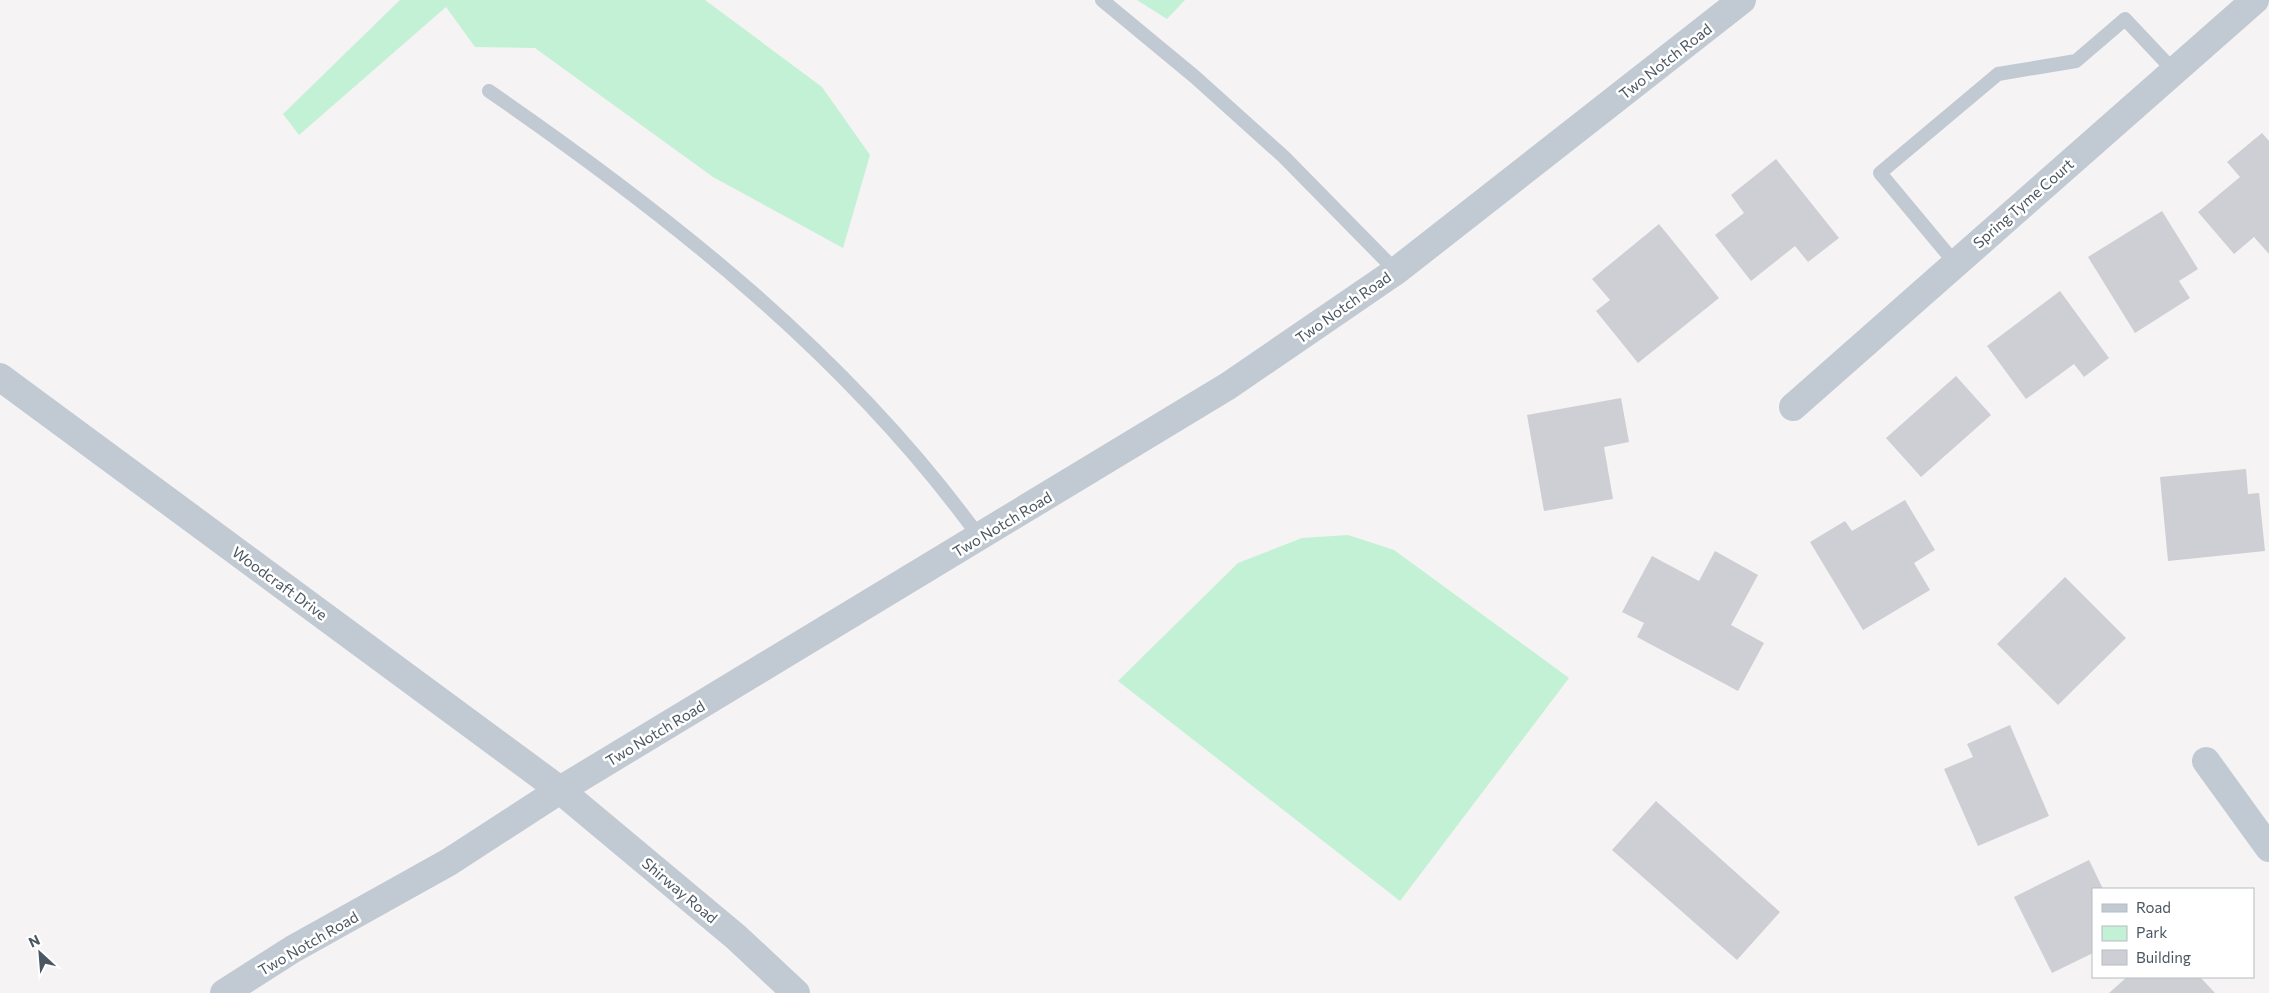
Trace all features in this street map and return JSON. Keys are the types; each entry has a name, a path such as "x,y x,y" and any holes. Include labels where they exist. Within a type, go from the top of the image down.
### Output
{"street":[{"name":"Two Notch Road","path":"224,993 293,949 449,862 560,790 980,538 1228,386 1396,271 1742,0"},
{"name":"Spring Tyme Court","path":"1793,407 2254,0"},
{"name":"Woodcraft Drive","path":"0,377 560,790"},
{"path":"2206,761 2269,848"},
{"name":"Shirway Road","path":"560,790 736,937 796,993"}],"lane":[{"path":"1102,0 1195,77 1284,157 1396,271"},
{"path":"1955,263 1880,173 1998,74 2076,60 2126,19 2174,71"},
{"path":"489,92 575,151 729,271 786,322 846,380 936,478 980,538"}],"green space":[{"path":"400,0 705,0 822,87 870,155 843,248 713,177 535,48 475,47 446,7 299,135 283,114"},
{"path":"1137,0 1185,0 1167,19"},
{"path":"1348,535 1394,550 1569,678 1400,901 1118,681 1238,563 1302,538"}],"building":[{"path":"2262,133 2269,141 2269,254 2254,237 2234,254 2198,212 2240,177 2227,162"},
{"path":"1776,159 1839,238 1808,262 1795,246 1751,281 1715,235 1744,213 1731,195"},
{"path":"2162,211 2198,269 2179,281 2190,298 2135,333 2088,257"},
{"path":"1659,224 1719,298 1638,363 1596,311 1610,300 1592,279"},
{"path":"2060,291 2109,358 2084,377 2074,364 2026,399 1987,346"},
{"path":"1956,376 1991,415 1921,477 1886,438"},
{"path":"1621,398 1629,442 1604,447 1613,499 1544,511 1527,415"},
{"path":"2246,469 2248,494 2259,493 2265,551 2168,561 2160,477"},
{"path":"1905,500 1935,550 1914,563 1930,590 1863,630 1810,542 1845,521 1852,531"},
{"path":"1715,551 1758,575 1731,625 1764,643 1738,691 1637,637 1644,623 1622,612 1652,556 1699,581"},
{"path":"2065,577 2126,638 2058,705 1997,644"},
{"path":"2010,725 2049,816 1978,846 1944,769 1973,757 1967,744"},
{"path":"1656,801 1780,912 1737,960 1612,850"},
{"path":"2089,860 2103,888 2092,888 2092,953 2052,973 2014,897"},
{"path":"2126,978 2201,978 2215,993 2109,993"}]}
